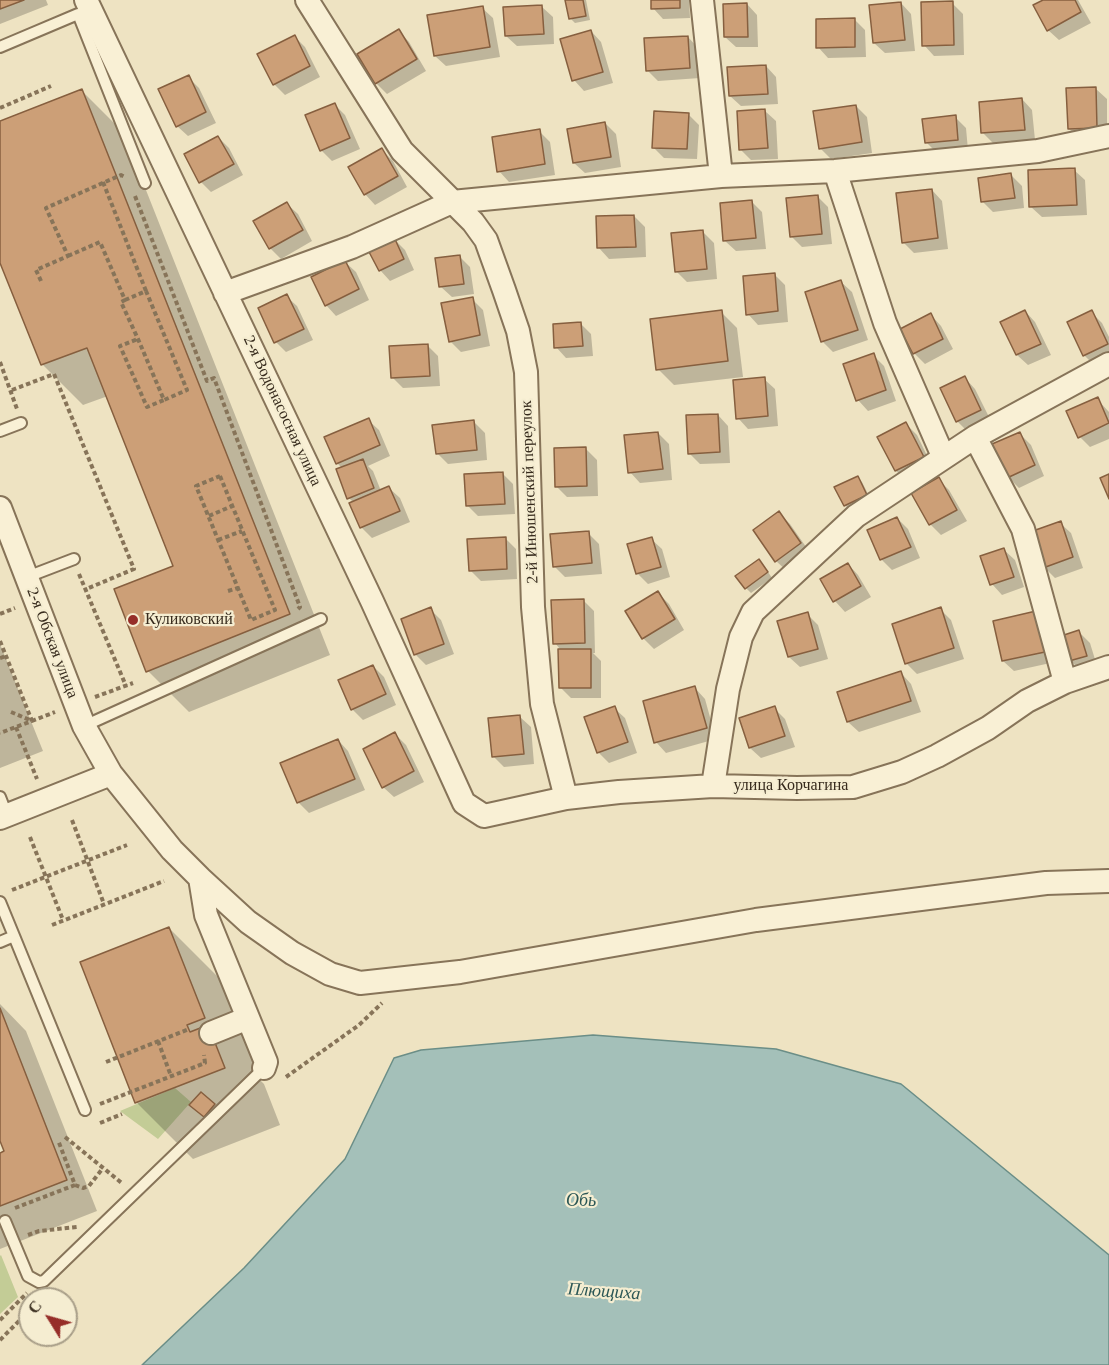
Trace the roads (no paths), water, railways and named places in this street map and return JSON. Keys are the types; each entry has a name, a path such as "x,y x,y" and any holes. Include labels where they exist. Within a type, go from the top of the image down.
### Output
{"street":[{"name":"2-я Водонасосная улица","path":"86,0 372,601 464,803 484,816"},
{"name":"2-й Инюшенский переулок","path":"307,0 402,151 473,222 486,240 518,331 526,372 533,607 541,693 566,798"},
{"path":"702,0 721,176"},
{"path":"225,293 352,247 452,202 721,176 836,171 1038,151 1109,136"},
{"path":"836,171 885,323 943,456"},
{"path":"713,786 728,689 741,637 753,612 856,516 943,456 975,437 1105,375"},
{"path":"975,437 1023,529 1065,682"},
{"name":"2-я Обская улица","path":"0,508 84,726 111,774 171,850 248,922 292,953 330,974 360,983 460,972 756,920 1046,883 1109,881"},
{"name":"улица Корчагина","path":"484,816 566,798 619,792 713,786 853,787 902,772 937,756 988,728 1027,701 1065,682 1109,667"},
{"path":"2,810 111,774"},
{"path":"200,878 206,915 272,1074"},
{"path":"197,1036 248,1018"}],"lane":[{"path":"0,47 78,14 145,183"},
{"path":"0,431 21,423"},
{"path":"27,577 74,559"},
{"path":"84,726 321,619"},
{"path":"0,902 85,1110"},
{"path":"0,942 14,936"},
{"path":"5,1221 28,1276 39,1282 44,1281 272,1074"}],"water":[{"name":"Обь","path":"593,1035 776,1049 901,1084 1109,1255 1109,1365 142,1365 244,1268 345,1159 394,1058 421,1050"}],"place":[{"name":"Куликовский","path":"133,620"}],"water label":[{"name":"Плющиха","path":"604,1292"}]}
